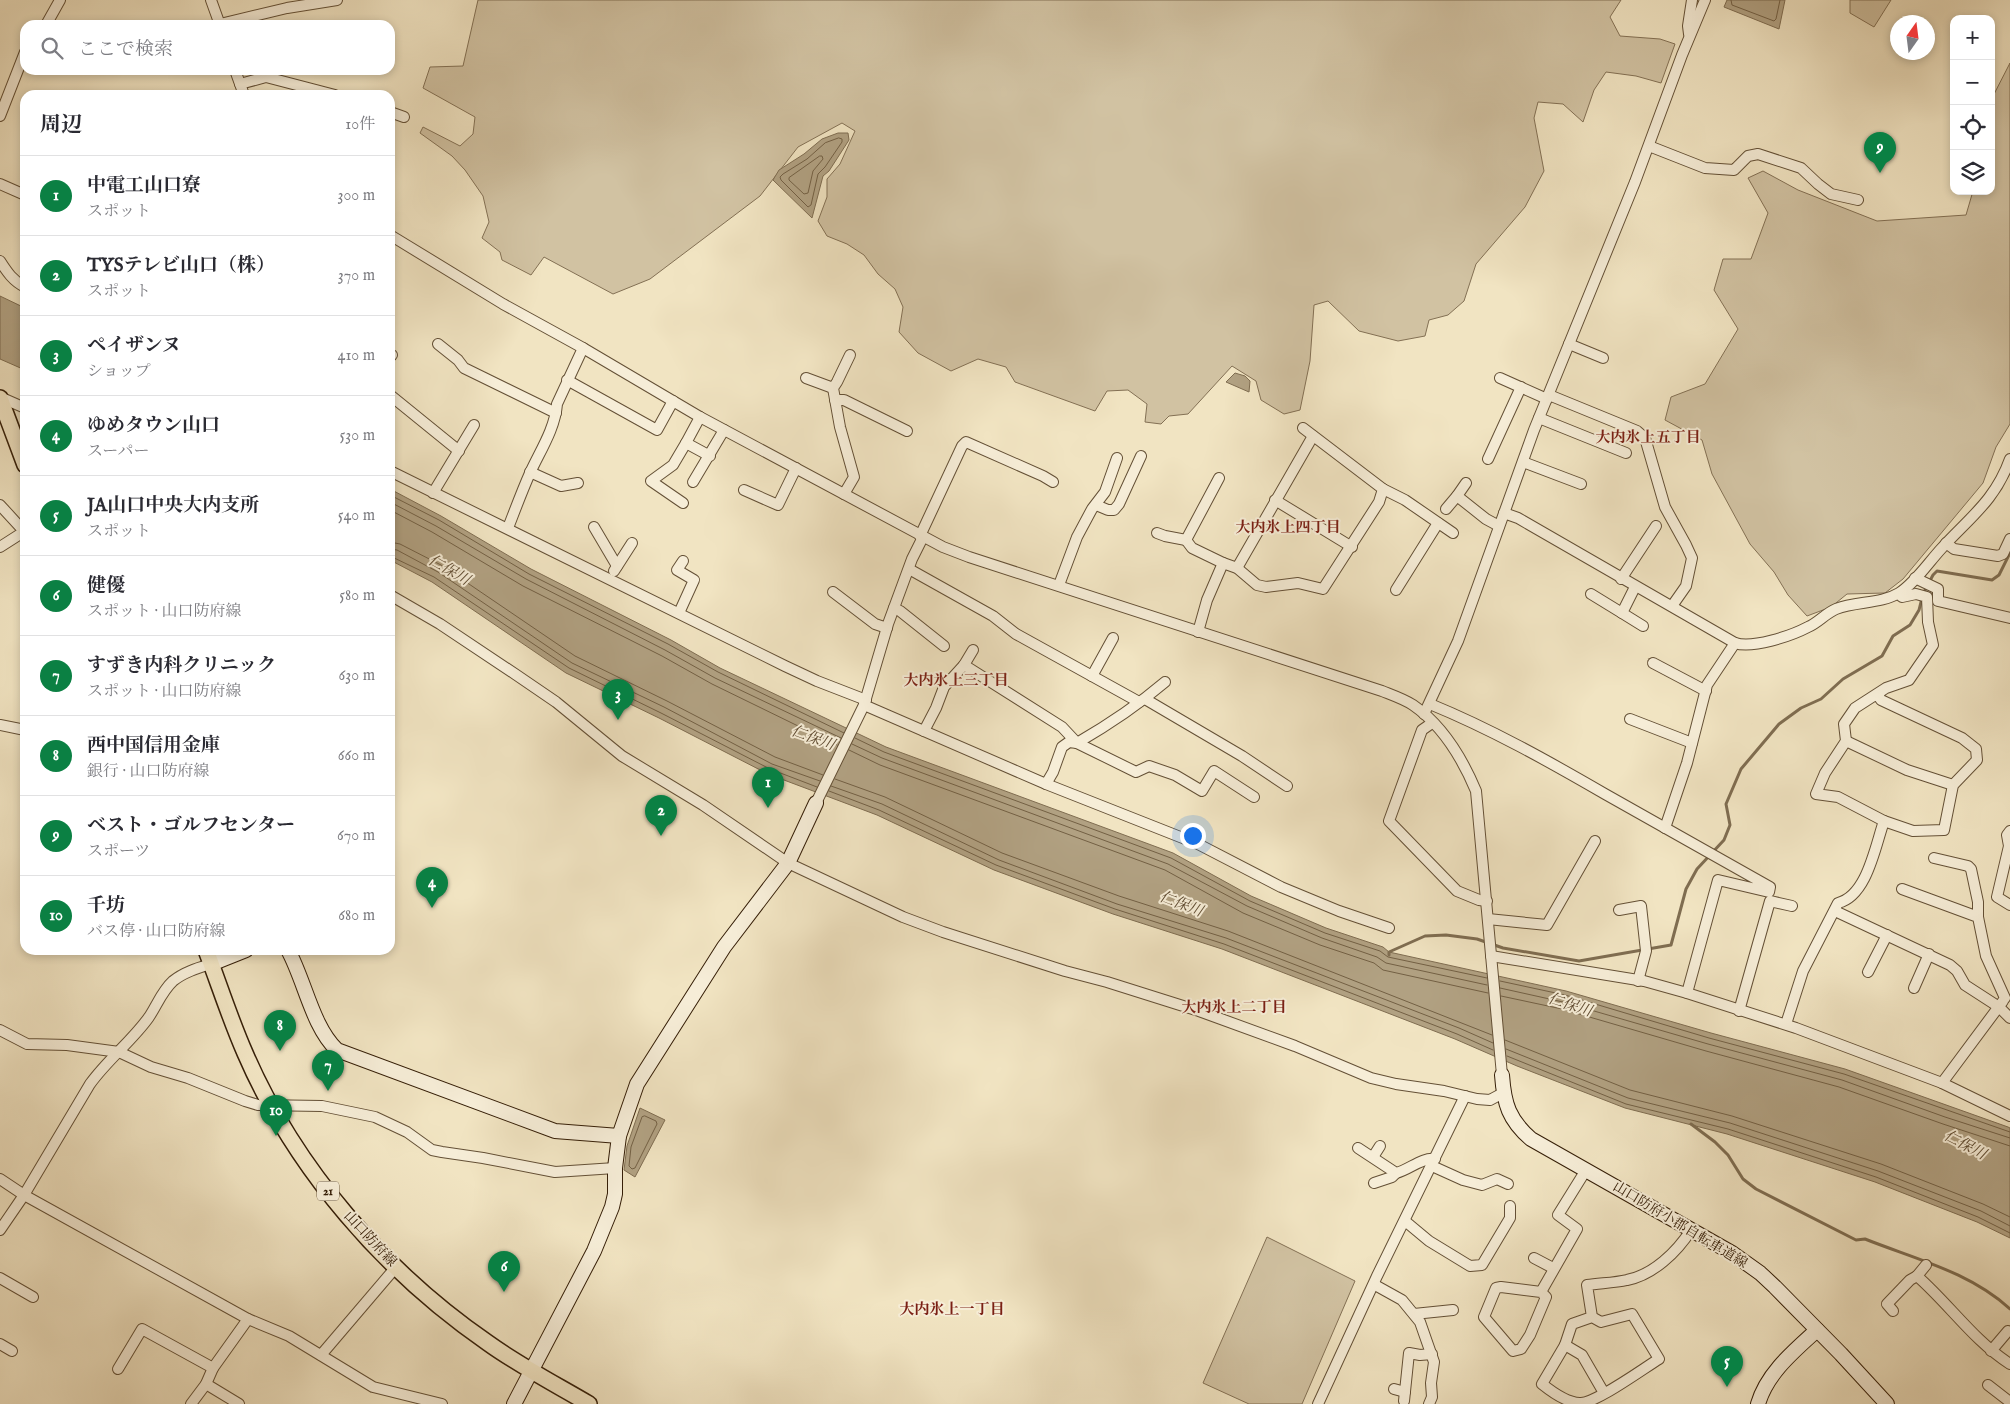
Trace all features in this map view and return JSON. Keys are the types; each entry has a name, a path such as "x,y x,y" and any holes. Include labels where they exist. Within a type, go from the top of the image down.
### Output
{"main road":[{"path":"0,398 20,452"},
{"name":"山口防府線","path":"209,957 245,1053 272,1106 304,1158 368,1239 436,1304 466,1327 531,1370 589,1404"}],"street":[{"path":"49,20 60,0"},
{"path":"212,0 219,20"},
{"path":"237,20 288,8 337,0"},
{"path":"1689,38 1688,26 1692,0"},
{"path":"1424,714 1458,641 1539,418 1649,146 1705,0"},
{"path":"0,116 4,95 20,62"},
{"path":"237,75 242,90"},
{"path":"240,84 266,77 316,90"},
{"path":"395,114 404,117"},
{"path":"1649,146 1704,168 1734,170 1748,156 1758,154 1801,168 1832,194 1858,200"},
{"path":"0,184 20,193"},
{"path":"395,238 502,304 583,348 700,417 921,537 969,557 1382,691 1412,704 1432,723 1459,757 1476,792 1502,1073"},
{"path":"0,261 9,275 20,284"},
{"path":"438,344 458,360 464,368 556,413"},
{"path":"1569,344 1603,358"},
{"path":"508,528 530,472 546,441 556,413 557,404 567,380 583,348"},
{"path":"832,388 837,382 850,355"},
{"path":"806,378 832,388"},
{"path":"1500,378 1637,431 1645,438 1665,508 1692,558 1686,586 1672,606"},
{"path":"567,380 657,430 673,401"},
{"path":"1488,459 1521,387"},
{"path":"832,388 840,427 854,477 844,494"},
{"path":"0,398 20,406"},
{"path":"395,399 459,451"},
{"path":"835,400 844,400 907,431"},
{"path":"683,503 652,481 673,464 700,417"},
{"path":"1539,418 1584,432 1606,449 1626,453"},
{"path":"433,493 474,425"},
{"path":"1303,428 1383,489 1405,500 1453,533"},
{"path":"694,482 724,430"},
{"path":"1237,568 1313,436"},
{"path":"514,1404 602,1232 615,1194 615,1168 619,1136 637,1084 724,947 788,863 864,705 894,608 921,537 962,446 966,442 1053,482"},
{"path":"686,443 710,456"},
{"path":"1096,504 1108,510 1114,510 1120,504 1141,456"},
{"path":"1059,585 1077,537 1092,509 1105,492 1117,458"},
{"path":"1504,513 1518,518 1735,643 1744,646 1756,645 1809,627 1836,609 1899,594 1989,500 2000,484 2010,460"},
{"path":"1523,462 1581,484"},
{"path":"744,490 778,505 796,468"},
{"path":"530,472 561,486 578,484"},
{"path":"395,474 864,705 1046,784 1198,844 1281,887 1339,911 1389,928"},
{"path":"1186,540 1219,478"},
{"path":"1446,509 1466,483"},
{"path":"1157,533 1186,540 1192,548 1237,568 1257,585 1266,587 1298,583 1323,589 1352,547 1379,502 1383,489"},
{"path":"1457,496 1486,519 1499,526"},
{"path":"1275,500 1352,547"},
{"path":"0,505 20,527"},
{"path":"1396,590 1438,523"},
{"path":"1621,579 1656,526"},
{"path":"594,527 617,566"},
{"path":"0,547 20,533"},
{"path":"1946,543 1954,548 1998,556 2003,554 2010,540"},
{"path":"610,578 632,543"},
{"path":"678,613 694,580 677,570 683,561"},
{"path":"1198,632 1206,600 1224,563"},
{"path":"909,569 993,616 1016,634 1242,756 1288,786"},
{"path":"1915,578 1938,589 1938,601 2010,618"},
{"path":"1622,613 1635,587"},
{"path":"833,592 875,624 887,628"},
{"path":"1591,594 1644,626"},
{"path":"1877,694 1882,700 1962,738 1976,749 1977,760 1953,785 1944,830 1913,831 1884,821 1838,797 1816,794 1824,773 1846,741 1844,724 1855,708 1877,694 1909,680 1932,645 1928,622 1927,597 1916,594 1902,597 1899,594"},
{"path":"395,597 440,624 556,702 622,756 728,821 788,863 903,917 943,932 1199,1011 1295,1046 1371,1078 1490,1100 1503,1093"},
{"path":"894,608 944,646"},
{"path":"1092,676 1113,638"},
{"path":"1665,828 1673,809 1707,685 1735,643"},
{"path":"924,731 944,687 964,665 973,650"},
{"path":"1653,663 1706,691"},
{"path":"964,665 1062,727 1077,744"},
{"path":"1077,744 1142,701 1165,682"},
{"path":"1430,704 1472,721 1482,729 1526,749 1770,887 1769,892 1718,880 1687,993"},
{"path":"1630,718 1692,743"},
{"path":"1432,723 1422,730 1389,821 1457,891 1479,900 1487,901"},
{"path":"0,726 20,729"},
{"path":"1846,741 1907,770 1943,780 1953,785"},
{"path":"1046,784 1053,772 1062,746 1069,742 1136,772 1149,766 1176,775 1202,791 1214,771 1254,797"},
{"path":"1786,1024 1803,971 1838,903 1848,901 1863,884 1884,821"},
{"path":"2010,832 2007,835 2010,846 1997,897 2010,905"},
{"path":"1488,919 1547,925 1595,841"},
{"path":"1934,858 1968,866 1971,869 1986,956 2008,995 1942,1083"},
{"path":"1902,890 1978,917"},
{"path":"1739,1011 1770,901 1792,906"},
{"path":"1619,910 1641,906 1646,948 1638,981"},
{"path":"1835,911 1950,964 1957,971 1965,985 1998,1007 2010,1018"},
{"path":"1868,972 1879,961 1887,935"},
{"path":"1914,988 1929,954"},
{"path":"291,955 323,1034 337,1050 555,1131 619,1136"},
{"path":"1492,956 1638,981 1687,993 1739,1011 1786,1024 1942,1083 2010,1116"},
{"path":"0,1230 24,1195 102,1067 119,1052 149,1017 171,983 209,957"},
{"path":"0,1030 27,1044 67,1045 119,1052 245,1102 272,1106 322,1106 375,1118 407,1132 432,1150 555,1172 615,1168"},
{"name":"山口防府小郡自転車道線","path":"1502,1073 1506,1106 1517,1127 1531,1139 1732,1253 1760,1273 1887,1404"},
{"path":"1318,1404 1465,1096"},
{"path":"1373,1157 1380,1146"},
{"path":"1358,1148 1396,1173"},
{"path":"1374,1182 1406,1171 1429,1158 1464,1180 1482,1185 1497,1179 1508,1184"},
{"path":"1541,1292 1577,1229 1558,1215 1586,1170"},
{"path":"0,1179 24,1195 248,1319 289,1336 373,1387 442,1404"},
{"path":"1405,1221 1429,1241 1470,1266 1482,1265 1510,1218 1510,1206"},
{"path":"1592,1317 1587,1285 1628,1280 1654,1269 1684,1241 1691,1230"},
{"path":"1534,1258 1553,1268"},
{"path":"1887,1305 1926,1266"},
{"path":"321,1355 396,1267"},
{"path":"1918,1276 1937,1293 1991,1351 2010,1364"},
{"path":"0,1278 33,1297"},
{"path":"1374,1285 1402,1300 1420,1322 1434,1362 1431,1383 1432,1397 1429,1404"},
{"path":"1496,1288 1541,1292 1546,1297 1530,1336 1521,1349 1513,1351 1484,1316 1496,1288"},
{"path":"1414,1314 1452,1310"},
{"path":"1632,1314 1659,1359 1588,1402 1579,1403 1553,1392 1542,1384 1565,1345 1567,1322 1592,1317 1601,1322 1632,1314"},
{"path":"191,1404 206,1384 213,1368 248,1319"},
{"path":"118,1370 142,1329 213,1368"},
{"path":"1758,1404 1763,1390 1777,1370 1817,1330"},
{"path":"1991,1351 2008,1331"},
{"path":"0,1344 12,1351"},
{"path":"1565,1345 1582,1356 1604,1393"},
{"path":"1394,1389 1405,1397 1409,1353 1420,1355 1432,1354"},
{"path":"206,1384 239,1404"},
{"path":"1988,1385 2010,1402"}],"shaded area":[{"path":"478,0 1621,0 1610,17 1620,36 1660,39 1675,44 1661,83 1636,76 1606,72 1594,90 1583,122 1563,104 1538,102 1534,118 1544,171 1525,207 1476,264 1464,301 1448,315 1429,320 1425,336 1398,341 1359,331 1328,301 1314,305 1310,361 1300,410 1284,414 1261,400 1256,381 1232,366 1188,414 1169,416 1161,424 1145,422 1147,404 1128,390 1107,391 1095,411 1015,382 1006,367 978,359 951,371 918,353 899,332 903,307 895,289 878,274 864,255 847,244 827,236 818,221 827,197 827,179 840,164 855,131 842,123 798,147 760,196 650,279 613,294 544,257 531,275 502,260 500,252 482,238 489,222 483,196 465,170 452,156 420,133 423,127 460,146 473,134 475,117 423,88 430,67 463,66"},
{"path":"1850,0 1891,0 1874,27 1850,13"},
{"path":"2010,63 2010,424 1996,447 1983,483 1903,579 1885,593 1847,594 1831,607 1807,616 1788,595 1774,572 1750,544 1712,474 1702,440 1665,420 1671,397 1705,384 1738,329 1714,290 1723,259 1751,259 1768,213 1748,178 1763,171 1798,190 1877,221 1966,215 1972,195 1995,195 1995,92"},
{"path":"1267,1237 1355,1281 1302,1404 1249,1404 1203,1383"}],"water":[{"path":"1727,0 1785,0 1779,29 1724,7"},
{"path":"838,133 848,133 849,140 829,171 823,176 812,218 773,180 779,170 804,154 822,139"},
{"path":"0,296 20,306 20,368 0,359"},
{"path":"1235,373 1245,376 1250,381 1249,392 1226,382"},
{"name":"仁保川","path":"395,492 441,516 531,569 671,640 720,668 886,747 1173,853 1251,896 1326,928 1383,947 1389,952 1566,991 1845,1069 2008,1127 2010,1128 2010,1238 1977,1222 1875,1182 1727,1134 1625,1108 1517,1066 1455,1039 1222,949 1113,914 994,870 877,815 768,774 566,673 432,582 395,563"},
{"path":"640,1108 665,1120 635,1177 624,1170 627,1146"}],"waterway":[{"path":"1389,955 1389,952 1425,936 1446,935 1477,939 1503,948 1579,961 1671,945 1686,889 1697,869 1724,840 1730,825 1726,804 1741,769 1779,724 1801,708 1821,699 1843,679 1882,656 1893,636 1910,625 1919,610 1923,594 1937,571 1992,580 1999,575 2010,553"},
{"path":"1691,1124 1715,1142 1728,1155 1743,1179 1756,1189 1856,1240 1865,1239 1960,1276 1978,1285 2010,1309"}],"place":[{"name":"ベスト・ゴルフセンター","path":"1880,173"},
{"name":"ペイザンヌ","path":"618,720"},
{"name":"中電工山口寮","path":"768,808"},
{"name":"TYSテレビ山口（株）","path":"661,836"},
{"name":"ゆめタウン山口","path":"432,908"},
{"name":"西中国信用金庫","path":"280,1051"},
{"name":"すずき内科クリニック","path":"328,1091"},
{"name":"千坊","path":"276,1136"},
{"name":"健優","path":"504,1292"},
{"name":"JA山口中央大内支所","path":"1727,1387"}],"district":[{"name":"大内氷上五丁目","path":"1648,437"},
{"name":"大内氷上四丁目","path":"1288,527"},
{"name":"大内氷上三丁目","path":"956,680"},
{"name":"大内氷上二丁目","path":"1234,1007"},
{"name":"大内氷上一丁目","path":"952,1309"}]}
